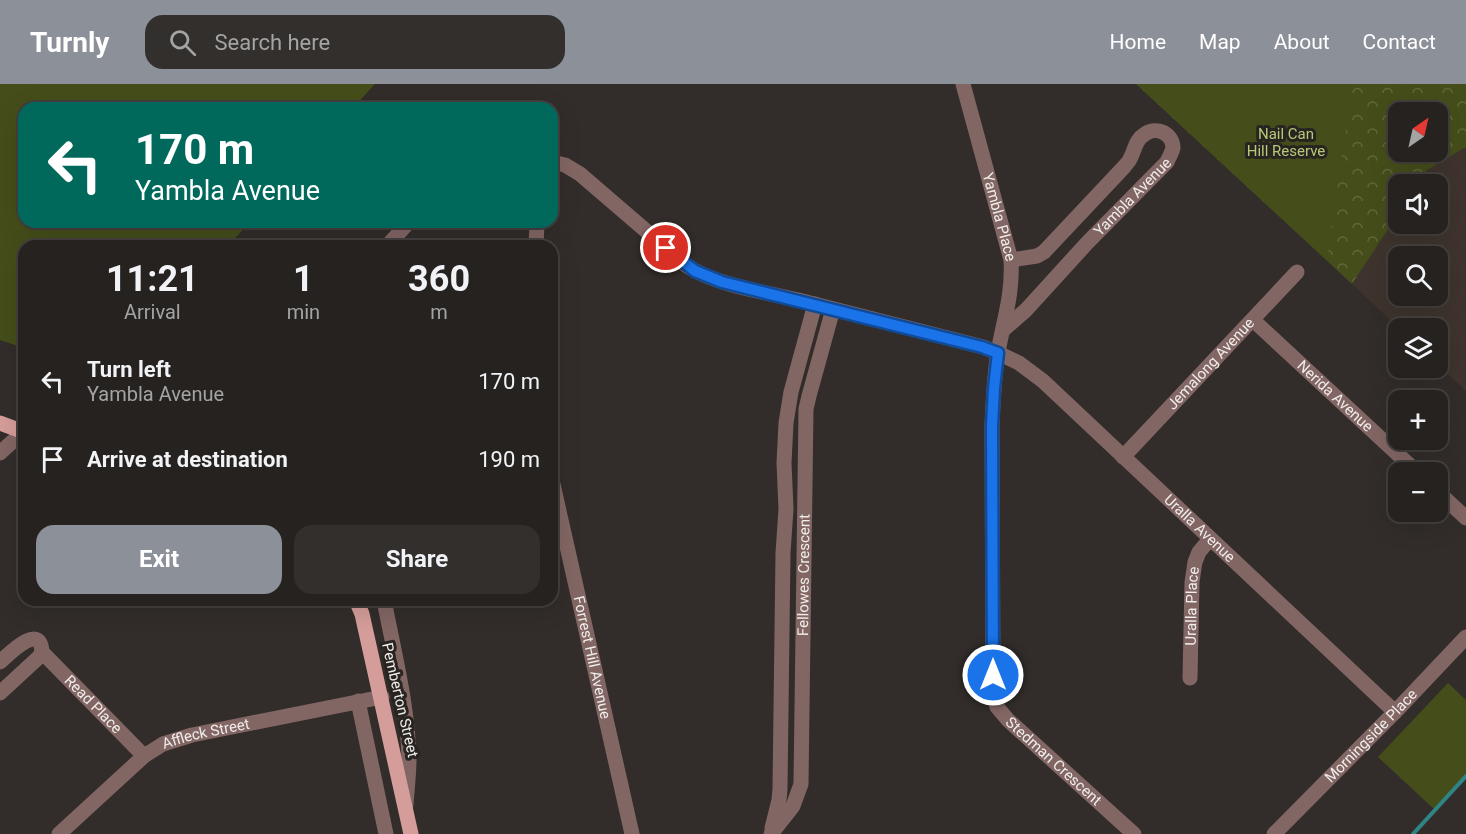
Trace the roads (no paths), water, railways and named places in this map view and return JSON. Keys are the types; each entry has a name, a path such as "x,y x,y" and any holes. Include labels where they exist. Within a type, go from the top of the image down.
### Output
{"main road":[{"path":"0,423 18,430"},
{"name":"Pemberton Street","path":"359,606 382,697 411,834"}],"street":[{"name":"Yambla Place","path":"963,84 1011,260 1011,292 998,353"},
{"name":"Yambla Avenue","path":"1003,330 1026,310 1087,243 1167,162 1173,150 1167,134 1157,130 1146,133 1139,140 1124,167 1044,252 1037,256 1011,260"},
{"path":"558,163 580,174 695,271 722,282 971,344 998,353"},
{"path":"392,240 404,228"},
{"name":"Jemalong Avenue","path":"1124,457 1297,272"},
{"name":"Fellowes Crescent","path":"771,834 780,789 783,553 786,509 784,464 787,414 814,304"},
{"name":"Fellowes Crescent","path":"771,834 793,806 801,784 806,409 833,309"},
{"name":"Nerida Avenue","path":"1253,320 1406,462"},
{"name":"Uralla Avenue","path":"998,353 1018,363 1043,381 1395,712"},
{"name":"Stedman Crescent","path":"998,353 992,426 993,694 997,707 1008,720 1134,834"},
{"path":"0,453 18,437"},
{"path":"1448,501 1466,518"},
{"name":"Forrest Hill Avenue","path":"558,507 632,834"},
{"name":"Uralla Place","path":"1190,678 1192,582 1199,552 1210,539"},
{"name":"Pemberton Street","path":"385,606 407,735 409,760 406,809"},
{"name":"Morningside Place","path":"1275,834 1466,637"},
{"name":"Read Place","path":"0,662 19,645 30,639 36,639 42,647 42,652 144,756"},
{"path":"0,693 42,652"},
{"name":"Affleck Street","path":"59,834 144,756 163,744 192,735 382,697"},
{"path":"358,701 386,834"}],"waterway":[{"path":"1413,834 1466,776"}],"park label":[{"name":"Nail Can Hill Reserve","path":"1286,142"}]}
